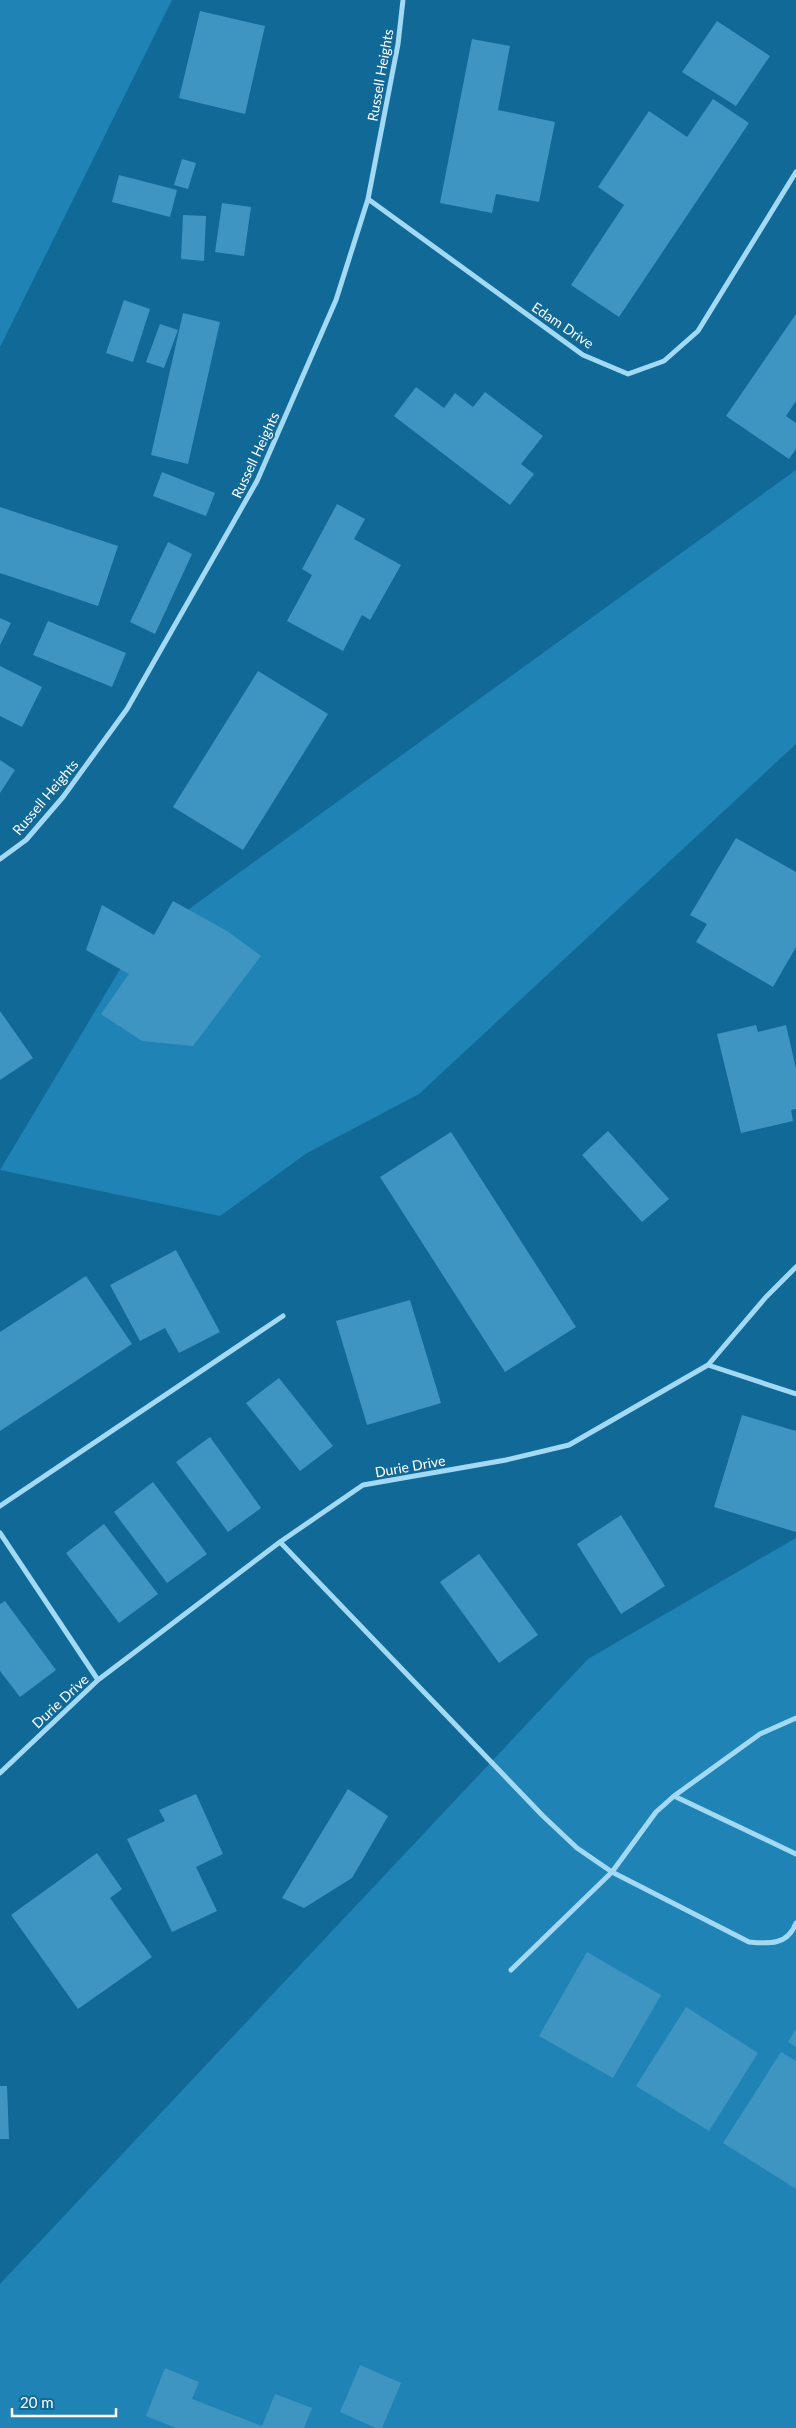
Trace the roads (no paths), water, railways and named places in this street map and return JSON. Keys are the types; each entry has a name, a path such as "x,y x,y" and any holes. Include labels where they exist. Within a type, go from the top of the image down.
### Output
{"street":[{"name":"Russell Heights","path":"0,859 26,840 63,797 127,709 257,481 336,300 368,199 398,44 404,0"},
{"name":"Edam Drive","path":"368,199 583,355 628,374 664,361 698,331 796,172"},
{"name":"Durie Drive","path":"0,1773 98,1680 280,1542 362,1485 506,1460 569,1445 708,1365 766,1297 796,1267"},
{"path":"0,1506 283,1316"},
{"path":"708,1365 796,1394"},
{"path":"0,1534 98,1680"},
{"path":"280,1542 543,1816 578,1848 612,1872 749,1942 768,1944 780,1942 793,1932 796,1923"},
{"path":"511,1970 612,1872 656,1812 674,1796 760,1734 796,1718"},
{"path":"674,1796 796,1854"}]}
